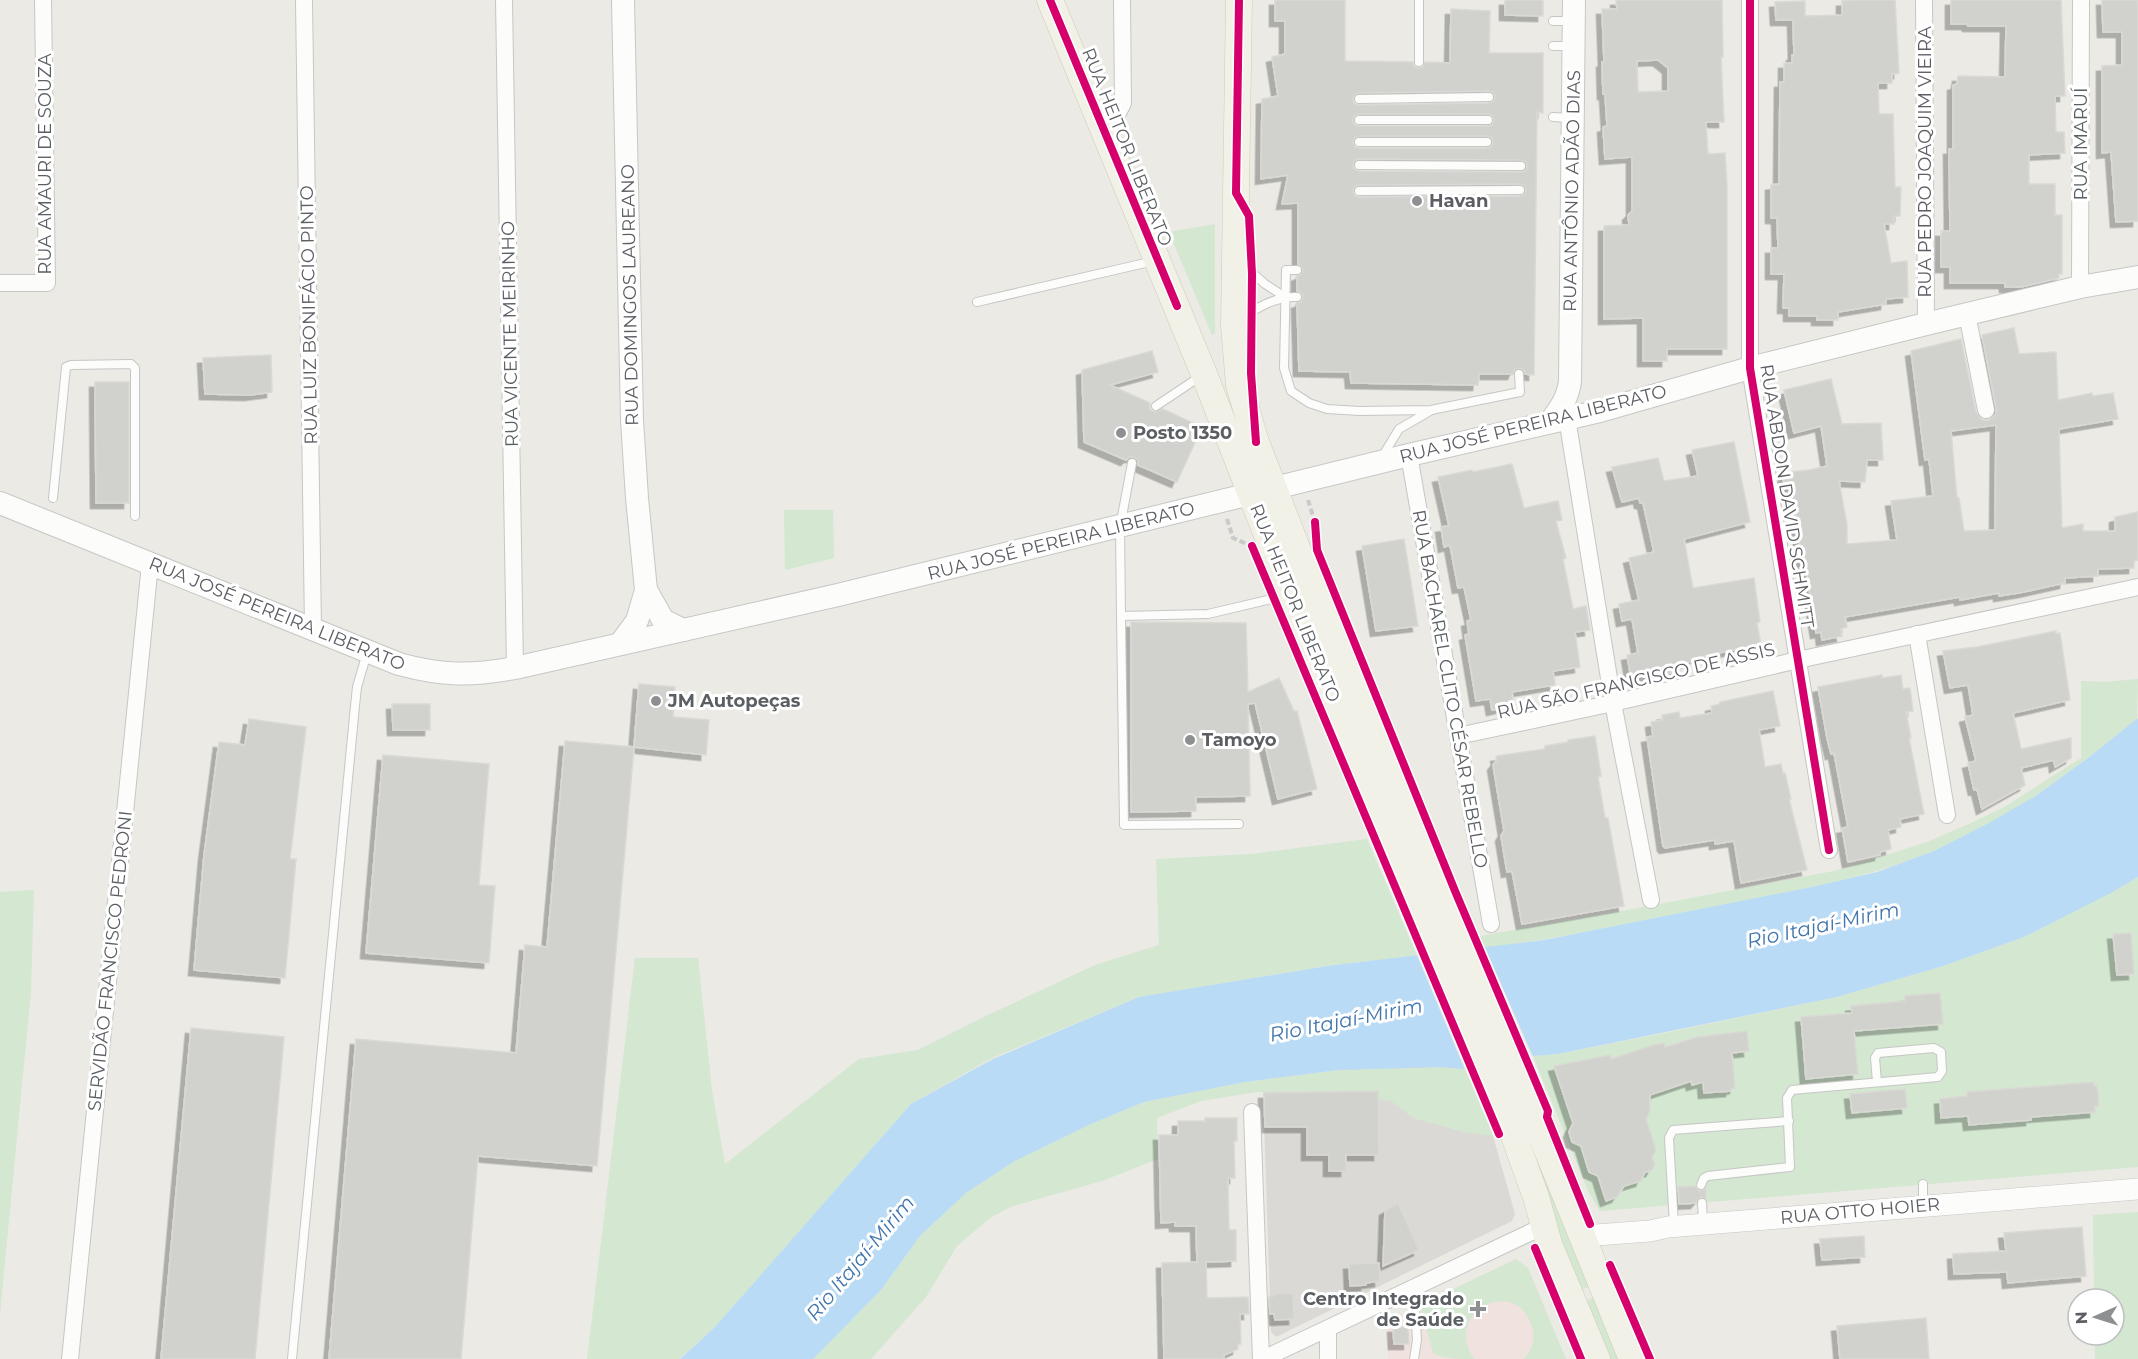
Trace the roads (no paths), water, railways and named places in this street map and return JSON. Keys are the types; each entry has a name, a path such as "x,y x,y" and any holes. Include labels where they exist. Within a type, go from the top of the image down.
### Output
{"main road":[{"name":"RUA DOMINGOS LAUREANO","path":"620,644 637,621 646,590 632,420 623,0"},
{"name":"RUA HEITOR LIBERATO","path":"1050,0 1204,374 1262,492 1429,901"},
{"path":"1239,0 1234,326 1239,385 1256,442 1262,492"},
{"name":"RUA ANTÔNIO ADÃO DIAS","path":"1558,420 1570,381 1563,118 1563,46 1567,14"},
{"name":"RUA JOSÉ PEREIRA LIBERATO","path":"0,503 399,664 447,674 468,674 515,668 838,595 1379,462 1600,411 1750,368 1926,324 2080,287 2138,277"},
{"path":"1570,381 1577,392 1600,411"},
{"name":"RUA HEITOR LIBERATO","path":"1262,492 1290,594 1429,901"},
{"name":"RUA DOMINGOS LAUREANO","path":"646,590 663,620 684,630"},
{"path":"1429,901 1523,1123 1582,1236 1632,1359"},
{"path":"1523,1123 1549,1244 1597,1359"}],"street":[{"name":"RUA AMAURI DE SOUZA","path":"0,283 47,283 43,0"},
{"name":"RUA LUIZ BONIFÁCIO PINTO","path":"304,0 313,629"},
{"name":"RUA VICENTE MEIRINHO","path":"504,0 515,668"},
{"path":"1103,128 1114,121 1123,103 1122,0"},
{"name":"RUA ABDON DAVID SCHMITT","path":"1750,0 1750,368 1829,850"},
{"name":"RUA PEDRO JOAQUIM VIEIRA","path":"1924,0 1926,324"},
{"name":"RUA IMARUÍ","path":"2080,287 2081,0"},
{"path":"1967,314 1986,410"},
{"path":"1558,420 1651,900"},
{"name":"RUA BACHAREL CLITO CÉSAR REBELLO","path":"1409,455 1491,924"},
{"name":"SERVIDÃO FRANCISCO PEDRONI","path":"70,1359 150,564"},
{"name":"RUA SÃO FRANCISCO DE ASSIS","path":"1458,736 2138,587"},
{"path":"1917,634 1947,815"},
{"path":"1251,1112 1262,1359 1328,1330 1544,1226"},
{"name":"RUA OTTO HOIER","path":"1582,1236 1650,1231 1674,1226 2138,1189"},
{"path":"1328,1330 1328,1359"}],"lane":[{"path":"1419,0 1419,62"},
{"path":"1359,99 1489,97"},
{"path":"1359,120 1488,120"},
{"path":"1359,142 1488,142"},
{"path":"1359,165 1521,166"},
{"path":"1359,191 1520,190"},
{"path":"1236,258 1265,284 1285,297"},
{"path":"977,302 1158,261"},
{"path":"1298,270 1286,270 1284,368 1291,391 1309,403 1327,409 1360,411 1431,410 1520,392 1519,374"},
{"path":"1234,326 1251,310 1285,297 1297,297"},
{"path":"52,498 66,368 71,365 131,364 135,368 135,516"},
{"path":"1156,406 1204,374"},
{"path":"1379,462 1399,429 1431,410"},
{"path":"1132,463 1120,526 1124,825 1239,824"},
{"path":"1121,616 1208,614 1266,602 1290,594"},
{"path":"292,1359 357,687 368,651"},
{"path":"1701,1185 1704,1178 1708,1176 1789,1168 1791,1165 1788,1096 1792,1089 1877,1082 1936,1077 1940,1076 1942,1071 1941,1052 1937,1048 1881,1052 1875,1058 1877,1082"},
{"path":"1674,1226 1669,1138 1673,1130 1789,1121"},
{"path":"1923,1184 1923,1206"},
{"path":"1702,1203 1703,1224"},
{"path":"1414,1359 1417,1340 1415,1308"}],"water":[{"name":"Rio Itajaí-Mirim","path":"2138,718 2138,877 2024,937 1943,966 1837,997 1558,1054 1533,1056 1465,1069 1440,1067 1339,1070 1245,1082 1144,1102 1091,1124 1013,1162 966,1193 920,1236 881,1290 813,1359 680,1359 714,1328 911,1104 993,1059 1139,997 1327,966 1544,940 1877,872 1934,851 2037,795"}],"place":[{"name":"Havan","path":"1417,201"},
{"name":"Posto 1350","path":"1121,433"},
{"name":"JM Autopeças","path":"656,701"},
{"name":"Tamoyo","path":"1190,740"},
{"name":"Centro Integrado de Saúde","path":"1478,1309"}]}
